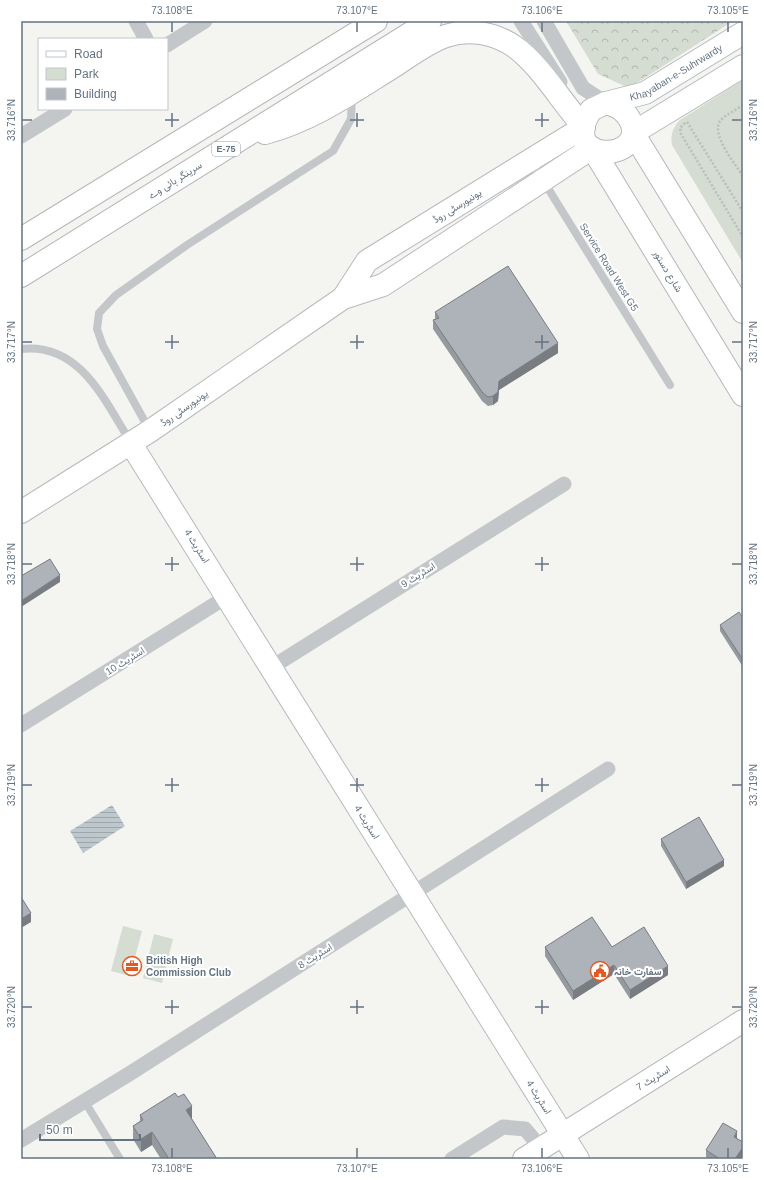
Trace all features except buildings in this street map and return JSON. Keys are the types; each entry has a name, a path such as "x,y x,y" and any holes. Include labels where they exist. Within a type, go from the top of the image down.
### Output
{"main road":[{"path":"21,239 376,21"},
{"name":"سرینگر ہائی وے","path":"21,276 430,21"},
{"path":"237,141 284,128 318,113 418,50 446,36 467,32 485,33 497,37 515,47 534,65 585,123"},
{"name":"Khayaban-e-Suhrwardy","path":"606,103 645,93 743,33"},
{"path":"743,66 633,133 629,142 612,152 600,152 592,148 585,138 585,123 591,110 606,103 621,109 632,123 633,133 743,312"},
{"path":"679,73 694,96"},
{"name":"یونیورسٹی روڈ","path":"343,298 367,261 530,160 585,123"},
{"name":"یونیورسٹی روڈ","path":"21,512 131,444 343,298 383,285 592,148"},
{"name":"شارع دستور","path":"592,148 743,395"},
{"name":"اسٹریٹ 4","path":"131,444 228,596 412,895 578,1159"},
{"path":"725,1032 743,1013"},
{"name":"اسٹریٹ 7","path":"533,1154 743,1021"}],"street":[{"path":"136,21 145,38"},
{"path":"168,44 206,21"},
{"path":"521,21 585,123"},
{"path":"544,21 583,88 606,103"},
{"path":"21,136 63,110"},
{"name":"اسٹریٹ 9","path":"272,667 564,484"},
{"name":"اسٹریٹ 10","path":"21,726 228,596"},
{"name":"اسٹریٹ 8","path":"21,1140 85,1102 608,769"},
{"path":"452,1159 503,1127 525,1129 533,1154"}],"lane":[{"path":"150,431 103,346 97,329 99,314 116,295 187,245 333,151 351,119 352,92"},
{"name":"Service Road West G5","path":"530,160 670,385"},
{"path":"21,349 32,348 54,352 75,362 92,380 131,444"},
{"path":"85,1102 120,1159"}],"path":[{"path":"743,105 722,119 717,131 719,139 743,176"},
{"path":"693,118 680,128 681,134 743,237"},
{"path":"687,122 743,212"}],"green space":[{"path":"566,21 733,21 629,88 598,74"},
{"path":"743,80 743,263 672,145 671,138 674,129 680,120"},
{"path":"123,926 142,931 130,976 111,971"},
{"path":"154,934 173,939 162,983 143,978"}],"shaded area":[{"path":"112,805 125,826 83,853 70,831"}],"place":[{"name":"British High Commission Club","path":"132,966"},
{"name":"سفارت خانہ","path":"600,971"}]}
